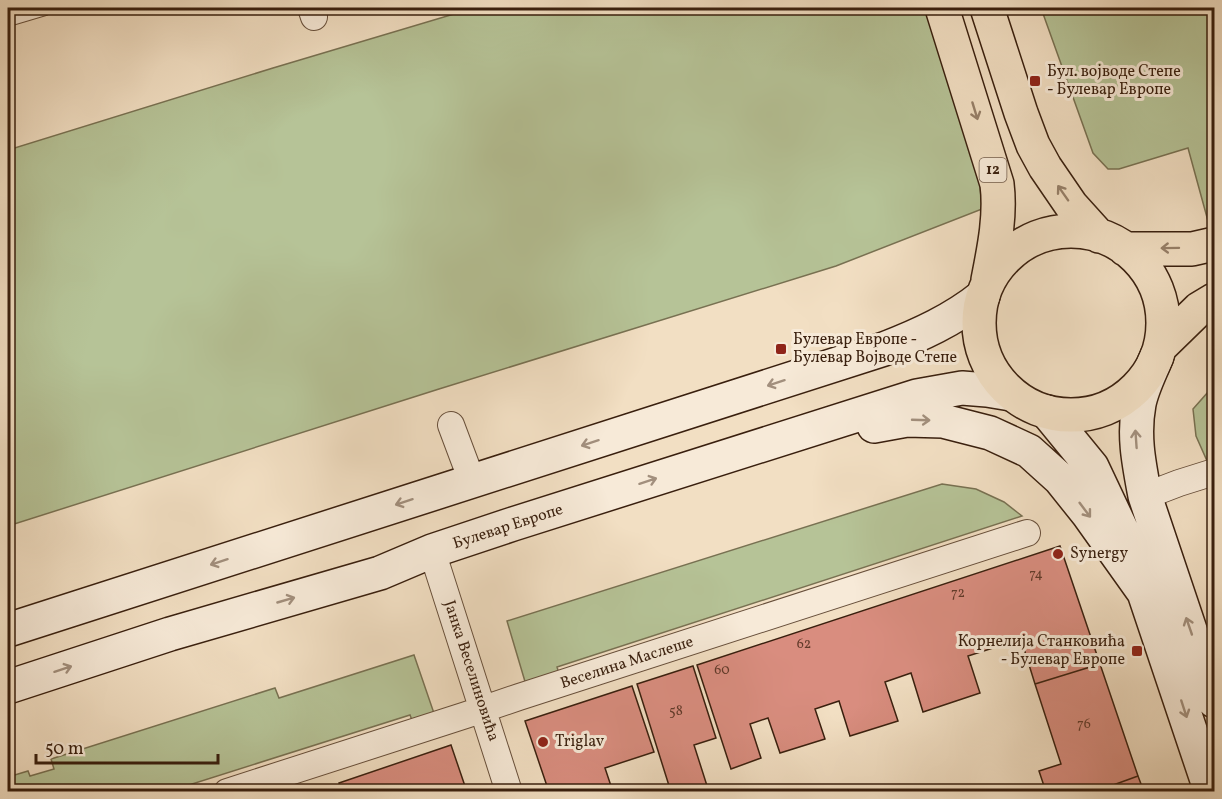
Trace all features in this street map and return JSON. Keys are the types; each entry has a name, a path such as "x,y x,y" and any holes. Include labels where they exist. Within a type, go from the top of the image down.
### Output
{"main road":[{"name":"12","path":"942,8 997,184 996,230 979,322 982,349 993,374 1011,394 1031,406 1064,415 1081,415 1097,411 1127,396 1149,371 1158,351 1162,319 1158,292 1145,268 1112,242 1066,198 1045,167 1033,145 1021,113 987,8"},
{"name":"12","path":"984,292 993,274 1013,251 1040,236 1054,232 1085,232 1112,242 1192,249 1215,244"},
{"path":"8,630 884,349 944,322 965,310 984,292"},
{"name":"12","path":"1158,351 1199,309 1215,300"},
{"path":"1158,351 1139,402 1135,430 1138,461 1145,496 1215,701"},
{"name":"Булевар Европе","path":"8,687 170,634 380,573 432,551 917,396 963,388 1011,394"},
{"path":"1047,412 1092,467 1126,539 1211,792"},
{"path":"680,471 907,420 943,421 990,433 1029,451 1060,479 1145,594"}],"street":[{"path":"451,425 472,481"},
{"path":"1145,496 1215,472"},
{"name":"Веселина Маслеше","path":"227,792 1027,533"},
{"name":"Јанка Веселиновића","path":"432,551 509,792"}],"lane":[{"path":"8,19 45,8"}],"green space":[{"path":"474,8 929,8 978,161 982,209 836,266 8,526 8,150"},
{"path":"1041,8 1214,8 1214,231 1211,232 1188,148 1119,169 1108,169 1093,153"},
{"path":"1214,389 1214,461 1208,463 1196,436 1193,409 1209,391"},
{"path":"942,484 976,489 1004,502 1022,516 557,667 562,684 529,695 507,621"},
{"path":"414,655 437,722 416,731 410,715 170,791 8,791 8,777 28,771 30,776 54,769 51,759 275,688 279,698"}],"building":[{"path":"1060,546 1100,664 1035,684 1021,639 968,656 980,693 923,712 911,673 885,682 898,721 850,736 839,701 815,709 825,739 780,753 768,718 750,724 761,758 731,769 697,665"},
{"path":"1100,664 1138,776 1094,792 1046,792 1039,771 1061,764 1035,684"},
{"path":"693,666 716,738 694,745 709,792 671,792 637,684"},
{"path":"632,686 654,752 605,768 613,792 549,792 525,721"},
{"path":"451,745 467,792 342,792 339,783"},
{"path":"1138,776 1144,792 1094,792"}],"place":[{"name":"Бул. војводе Степе - Булевар Европе","path":"1035,81"},
{"name":"Булевар Европе - Булевар Војводе Степе","path":"781,349"},
{"name":"Synergy","path":"1058,554"},
{"name":"Корнелија Станковића - Булевар Европе","path":"1137,651"},
{"name":"Triglav","path":"543,742"}]}
